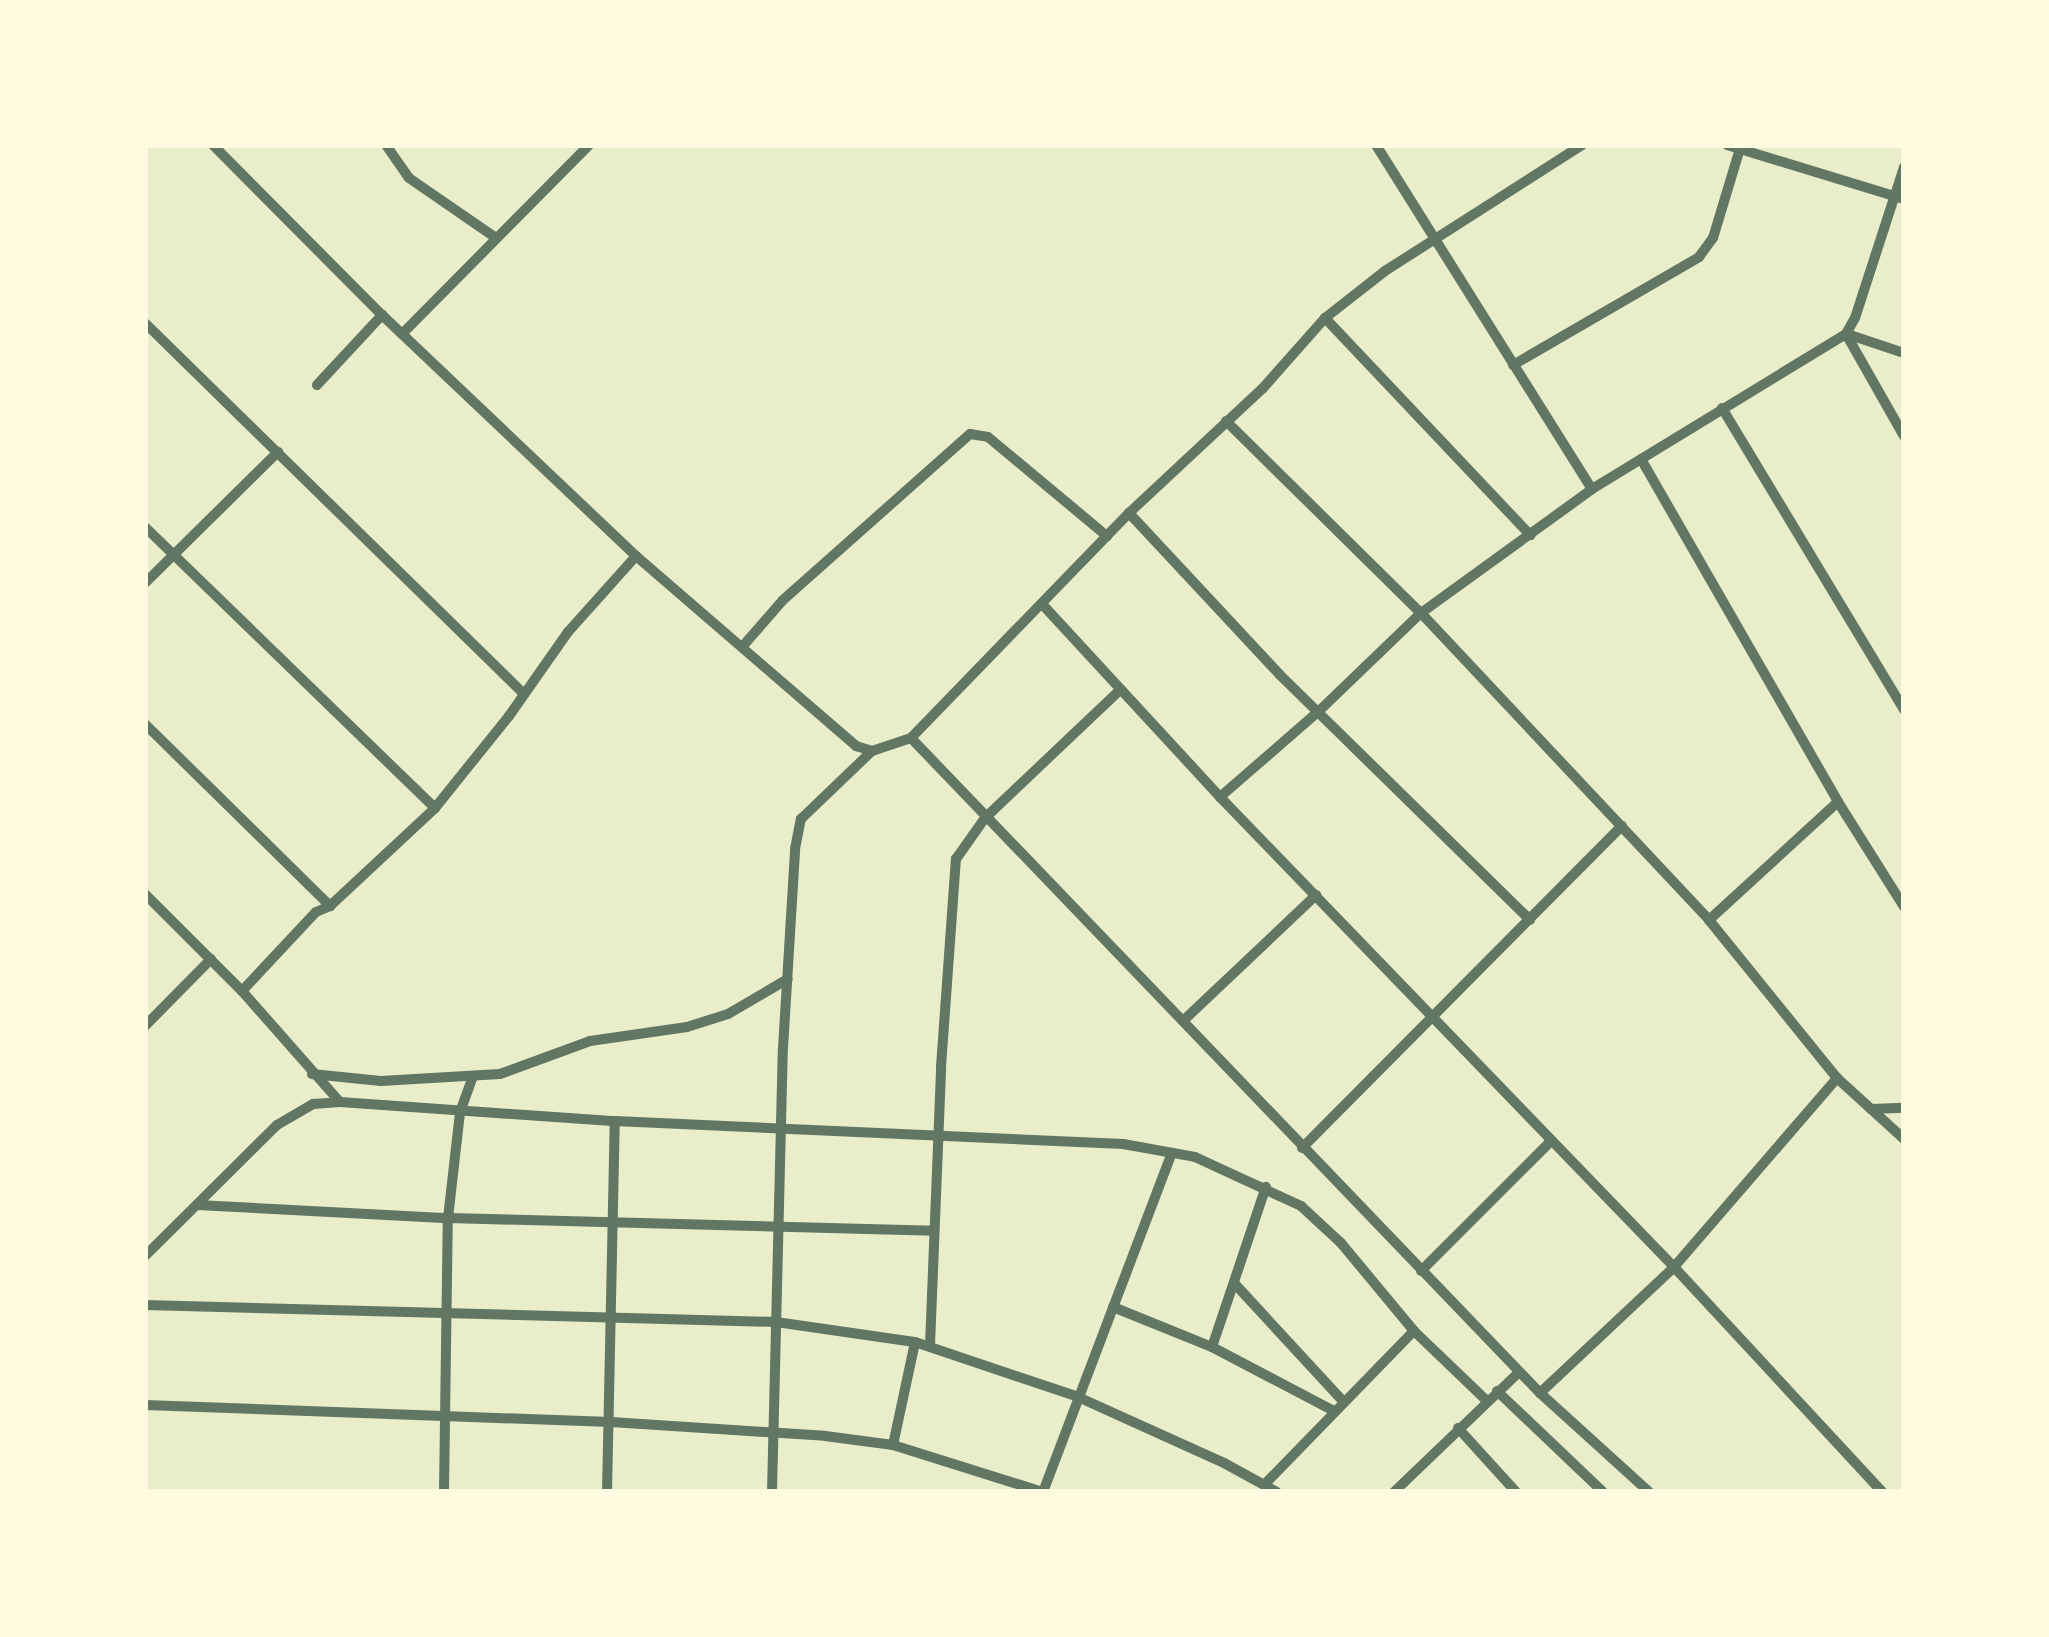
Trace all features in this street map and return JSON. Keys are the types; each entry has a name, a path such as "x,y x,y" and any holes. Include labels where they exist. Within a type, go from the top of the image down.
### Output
{"street":[{"path":"214,145 382,315 636,556 856,746 872,751"},
{"path":"386,145 408,178 496,238"},
{"path":"402,334 589,145"},
{"path":"1376,145 1592,489"},
{"path":"772,1492 790,911 801,819 872,751 911,738 1325,318 1385,271 1582,145"},
{"path":"1727,145 1900,198"},
{"path":"1513,365 1699,256 1713,238 1740,147"},
{"path":"1220,797 1319,711 1421,612 1592,489 1846,334 1900,198 1904,167"},
{"path":"318,385 382,315"},
{"path":"1325,318 1530,535"},
{"path":"145,323 524,694"},
{"path":"1846,334 1904,354"},
{"path":"1846,334 1904,436"},
{"path":"1722,408 1904,710"},
{"path":"1226,421 1421,612 1710,920 1837,1078 1904,1139"},
{"path":"742,647 783,600 970,434 988,438 1107,536"},
{"path":"145,583 278,452"},
{"path":"1640,459 1838,802 1904,907"},
{"path":"1129,513 1280,675 1530,920"},
{"path":"145,527 435,808"},
{"path":"242,991 316,912 330,906 435,808 568,632 636,556"},
{"path":"1042,604 1220,797 1674,1266 1882,1492"},
{"path":"930,1345 954,870 960,850 985,818 1121,689"},
{"path":"145,724 330,906"},
{"path":"911,738 1540,1394 1649,1492"},
{"path":"1710,920 1838,802"},
{"path":"1302,1148 1622,826"},
{"path":"145,894 242,991 340,1102"},
{"path":"1184,1020 1316,895"},
{"path":"145,1026 211,959"},
{"path":"312,1074 368,1080 472,1079 527,1068 590,1041 714,1018 748,1005 788,979"},
{"path":"1540,1394 1674,1266 1837,1078"},
{"path":"444,1492 448,1218 460,1112 472,1079"},
{"path":"145,1256 277,1125 313,1104 340,1102 615,1121 1122,1144 1195,1157 1301,1206 1342,1243 1414,1331 1486,1401"},
{"path":"1870,1109 1904,1108"},
{"path":"608,1492 615,1121"},
{"path":"1421,1270 1551,1141"},
{"path":"145,1405 445,1414 774,1432 892,1445 1043,1492 1172,1153"},
{"path":"1212,1348 1266,1188"},
{"path":"197,1205 448,1218 934,1231"},
{"path":"1234,1283 1344,1402"},
{"path":"145,1305 776,1322 914,1342 1078,1397 1277,1492"},
{"path":"1112,1307 1212,1348 1334,1412"},
{"path":"1264,1484 1414,1331"},
{"path":"892,1445 914,1342"},
{"path":"1394,1492 1519,1372"},
{"path":"1498,1391 1603,1492"},
{"path":"1458,1428 1516,1492"}]}
